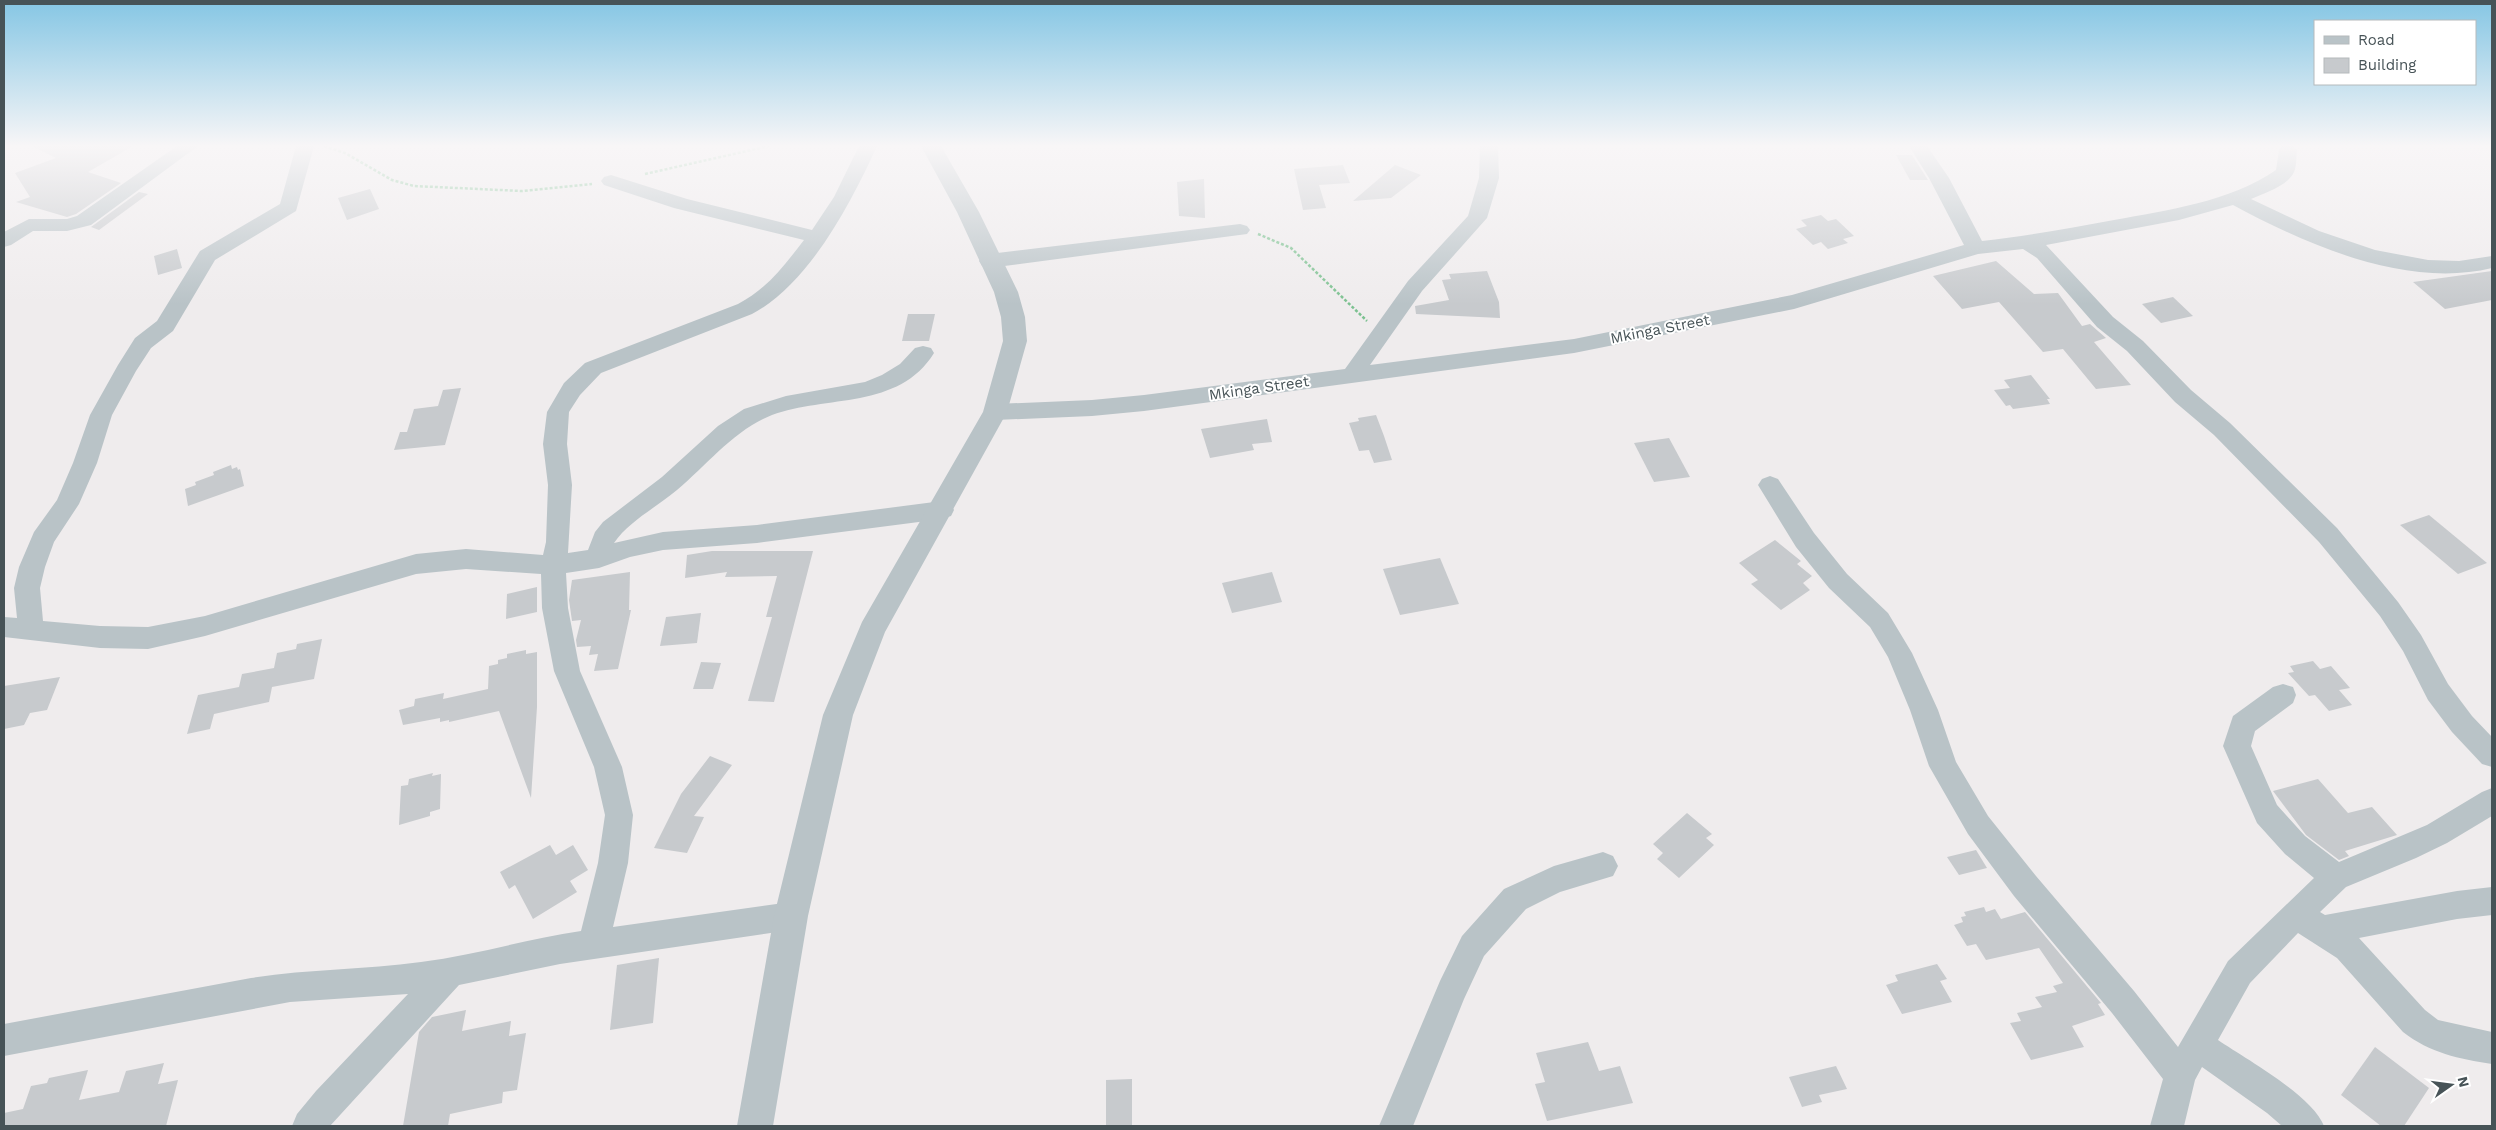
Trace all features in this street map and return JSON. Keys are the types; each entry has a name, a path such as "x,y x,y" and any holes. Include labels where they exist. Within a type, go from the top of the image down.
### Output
{"street":[{"path":"4,241 29,225 67,226 84,222 116,199"},
{"path":"31,628 27,588 32,567 43,539 67,504 85,463 100,415 118,385 143,344 165,326 207,256 289,207 291,199"},
{"path":"665,199 817,237"},
{"path":"593,945 613,863 619,815 608,767 568,671 555,608 553,565 558,542 560,485 555,444 558,412 572,388 593,368 745,309 762,300 778,287 817,237 843,199"},
{"path":"755,1126 791,916 838,715 872,630 942,510 996,412 1015,341 1013,317 1006,292 961,199"},
{"path":"1352,375 1415,286 1477,218 1483,199"},
{"path":"1951,199 1976,248"},
{"name":"Mkinga Street","path":"996,412 1092,408 1144,403 1574,346 1794,302 1976,248 2027,242 2179,214 2232,199"},
{"path":"2236,199 2283,224 2381,257 2436,267 2457,268 2488,262"},
{"path":"989,260 1240,230"},
{"path":"2027,242 2044,253 2105,322 2135,346 2183,396 2222,429 2328,535 2389,609 2450,708 2462,724 2492,755"},
{"path":"599,558 605,536 672,482 703,450 730,430 764,410 787,404 845,395 889,382 912,367 923,353"},
{"path":"1770,485 1805,540 1838,581 1879,620 1899,653 1924,710 1943,766 1978,825 2180,1075"},
{"path":"4,627 31,628 100,637 148,638 205,626 416,564 466,559 553,565 599,558 629,548 664,541 757,534 942,510"},
{"path":"2283,695 2243,724 2237,746 2267,814 2295,845 2336,877"},
{"path":"2167,1126 2180,1075 2239,972 2296,914 2336,877 2406,849 2486,807 2492,801"},
{"path":"1396,1126 1472,946 1514,899 1554,880 1603,866"},
{"path":"2324,930 2456,905 2492,901"},
{"path":"2296,914 2324,930 2348,948 2414,1021 2427,1031 2440,1038 2492,1048"},
{"path":"4,1040 290,987 387,982 449,973 560,949 791,916"},
{"path":"310,1126 328,1103 449,973"},
{"path":"2198,1045 2279,1101 2307,1126"}],"path":[{"path":"1240,230 1267,236 1291,248 1380,333"}],"building":[{"path":"25,199 98,199 76,214 67,217 16,202"},
{"path":"130,199 142,199 99,230 91,227"},
{"path":"338,199 374,199 379,209 347,220"},
{"path":"1178,199 1205,199 1205,218 1179,216"},
{"path":"1301,199 1323,199 1326,208 1303,210"},
{"path":"1356,199 1382,199 1353,201"},
{"path":"1821,215 1828,221 1836,219 1854,236 1843,239 1848,243 1828,249 1821,242 1813,245 1796,229 1807,226 1801,220"},
{"path":"177,249 182,268 158,275 154,256"},
{"path":"1996,261 2034,294 2058,293 2082,326 2090,324 2106,338 2094,342 2131,385 2096,389 2063,349 2043,352 1999,302 1962,309 1933,276"},
{"path":"1487,271 1499,302 1500,318 1416,314 1415,306 1449,300 1442,280 1451,279 1449,274"},
{"path":"2492,271 2492,300 2445,309 2413,282"},
{"path":"2173,297 2193,316 2161,323 2142,304"},
{"path":"908,314 935,314 929,341 902,341"},
{"path":"2031,375 2050,399 2047,399 2050,404 2013,409 2010,405 2006,406 1994,390 2010,388 2004,380"},
{"path":"461,388 445,445 394,450 400,432 407,432 414,409 438,406 443,390"},
{"path":"1376,415 1392,460 1374,463 1369,450 1359,451 1349,423 1359,421 1358,418"},
{"path":"1267,419 1272,442 1252,444 1254,450 1210,458 1201,429"},
{"path":"1669,438 1690,477 1654,482 1634,443"},
{"path":"231,465 232,469 237,467 238,470 240,469 244,486 188,506 185,489 196,485 195,482 214,475 213,472"},
{"path":"2429,515 2487,563 2458,574 2400,525"},
{"path":"1775,540 1801,561 1797,564 1812,576 1803,583 1810,590 1781,610 1751,584 1758,580 1739,563"},
{"path":"712,551 813,551 774,702 748,701 772,617 766,617 777,576 725,577 727,572 685,578 687,555"},
{"path":"1440,558 1459,604 1400,615 1383,569"},
{"path":"630,572 629,610 631,610 618,669 594,671 598,654 589,655 591,646 577,647 576,640 581,620 572,621 569,600 572,580"},
{"path":"1272,572 1282,602 1232,613 1222,583"},
{"path":"537,587 537,612 506,619 507,594"},
{"path":"701,613 697,643 660,646 666,617"},
{"path":"322,639 314,679 272,687 269,702 214,714 210,729 187,734 198,695 239,687 242,674 274,668 277,653 296,649 297,644"},
{"path":"526,650 526,654 537,652 537,707 531,798 499,711 449,722 449,720 440,722 440,718 403,725 399,710 414,706 415,699 444,693 443,699 488,689 489,666 498,664 498,660 507,658 507,654"},
{"path":"2313,661 2320,669 2331,666 2350,688 2339,690 2352,705 2329,711 2315,695 2309,696 2288,673 2294,672 2290,666"},
{"path":"701,662 721,663 713,689 693,689"},
{"path":"60,677 47,710 30,713 24,725 4,729 4,686"},
{"path":"710,756 732,765 694,816 704,817 687,853 654,848 681,794"},
{"path":"433,773 432,776 441,774 440,809 430,812 430,816 399,825 401,786 408,785 409,779"},
{"path":"2318,779 2348,813 2372,807 2397,835 2345,851 2349,856 2339,860 2306,835 2273,791"},
{"path":"1687,813 1712,834 1706,838 1714,845 1679,878 1657,859 1663,853 1653,844"},
{"path":"550,845 556,855 573,845 588,870 570,881 577,892 533,919 515,885 509,889 500,872"},
{"path":"1976,850 1987,868 1959,875 1947,857"},
{"path":"1984,907 1986,912 1995,909 2001,919 2025,912 2101,1003 2098,1004 2105,1015 2072,1026 2084,1047 2031,1060 2010,1023 2021,1021 2017,1013 2042,1007 2035,997 2057,992 2053,986 2063,983 2039,948 1986,960 1976,944 1967,946 1954,925 1963,922 1961,917 1966,916 1964,912"},
{"path":"659,958 653,1023 610,1030 617,965"},
{"path":"1937,964 1947,979 1940,981 1952,1002 1902,1014 1886,985 1898,981 1895,975"},
{"path":"466,1010 462,1031 511,1021 509,1036 526,1033 517,1090 503,1092 502,1103 450,1114 448,1126 403,1126 419,1032 432,1017"},
{"path":"1588,1042 1599,1071 1620,1066 1633,1103 1547,1121 1535,1084 1545,1082 1536,1053"},
{"path":"2375,1047 2429,1088 2404,1126 2381,1126 2341,1095"},
{"path":"164,1063 158,1084 178,1080 166,1126 4,1126 4,1113 23,1109 31,1086 47,1083 49,1078 88,1070 79,1100 119,1092 126,1071"},
{"path":"1836,1066 1847,1089 1819,1095 1822,1102 1802,1107 1789,1077"},
{"path":"1132,1079 1132,1126 1106,1126 1106,1080"}]}
